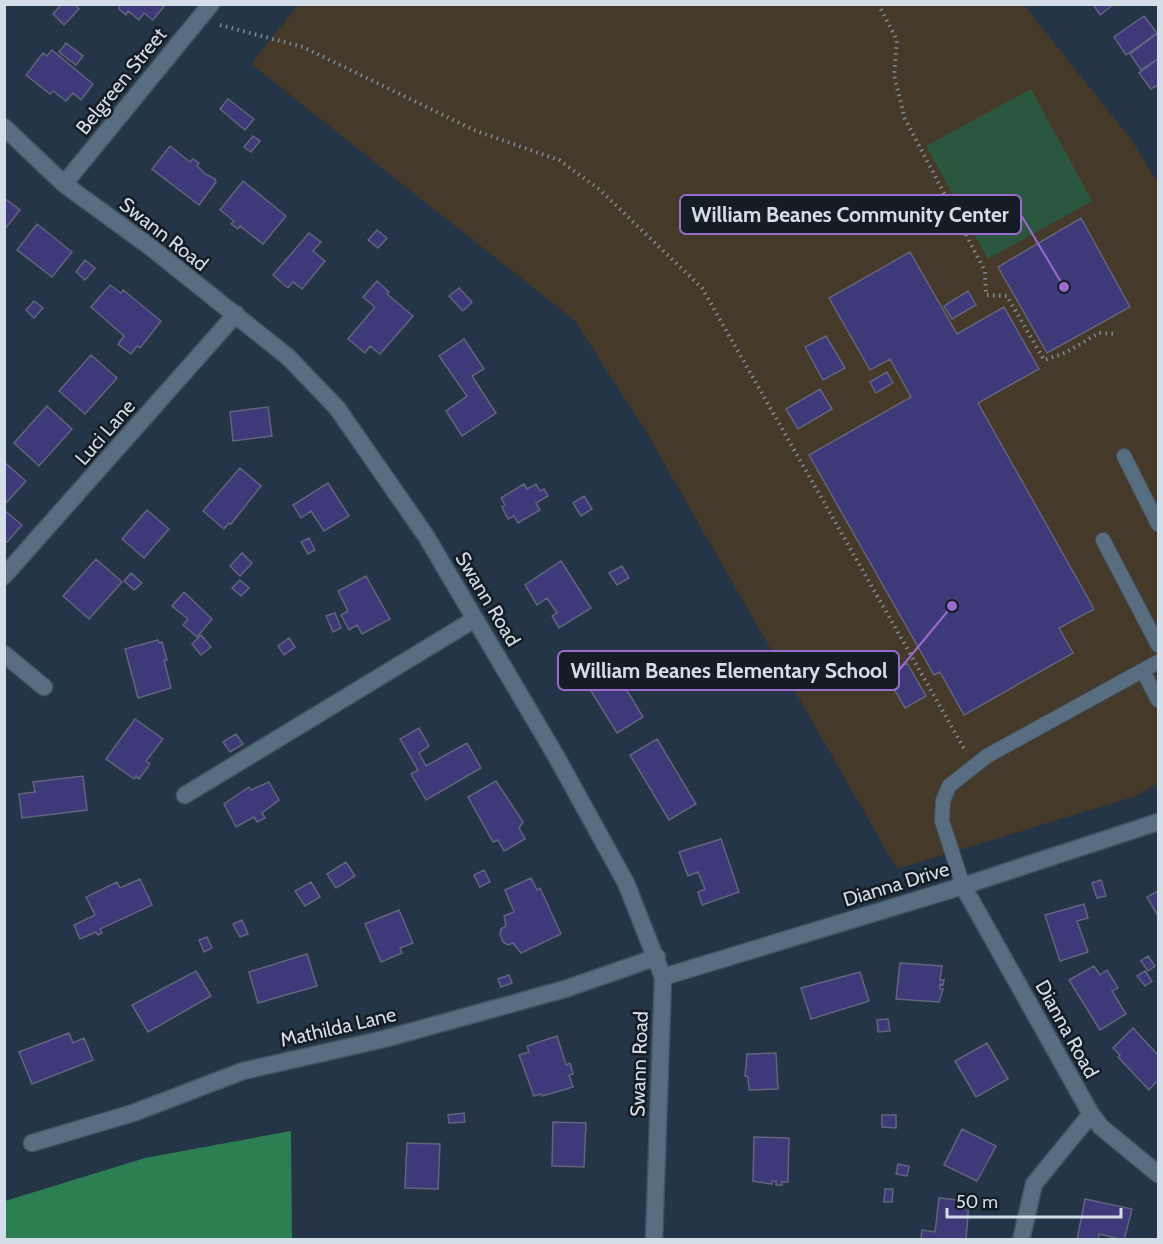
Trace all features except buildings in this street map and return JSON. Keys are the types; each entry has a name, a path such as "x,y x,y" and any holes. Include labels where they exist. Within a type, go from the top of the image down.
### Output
{"street":[{"name":"Belgreen Street","path":"64,184 210,4"},
{"name":"Swann Road","path":"4,127 64,184 236,314 288,357 338,408 426,536 556,756 626,884 657,957 663,977 654,1239"},
{"name":"Luci Lane","path":"4,576 236,314"},
{"path":"185,795 475,619"},
{"path":"4,654 44,687"},
{"name":"Dianna Drive","path":"663,977 963,886 1158,822"},
{"name":"Dianna Road","path":"963,886 1091,1114 1101,1127 1158,1174"},
{"name":"Mathilda Lane","path":"32,1143 133,1113 243,1071 384,1039 564,989 657,957"},
{"path":"1021,1239 1034,1184 1091,1114"}],"lane":[{"path":"1124,456 1158,524"},
{"path":"1103,540 1158,645"},
{"path":"963,886 942,822 943,801 949,786 974,765 1061,713 1158,662"},
{"path":"1143,671 1158,700"}],"path":[{"path":"878,4 897,40 894,75 905,119 985,271 986,295 1007,296 1044,360 1065,353 1099,333 1117,334"},
{"path":"199,19 303,47 476,132 559,160 599,189 702,288 974,765"}],"shaded area":[{"path":"298,5 1024,5 1130,138 1158,183 1158,783 1136,796 897,869 645,430 575,321 251,64"}],"green space":[{"path":"1031,89 1092,201 988,259 926,146"},
{"path":"291,1131 292,1239 5,1239 5,1201 145,1158"}],"place":[{"name":"William Beanes Community Center","path":"1064,287"},
{"name":"William Beanes Elementary School","path":"952,606"}]}
